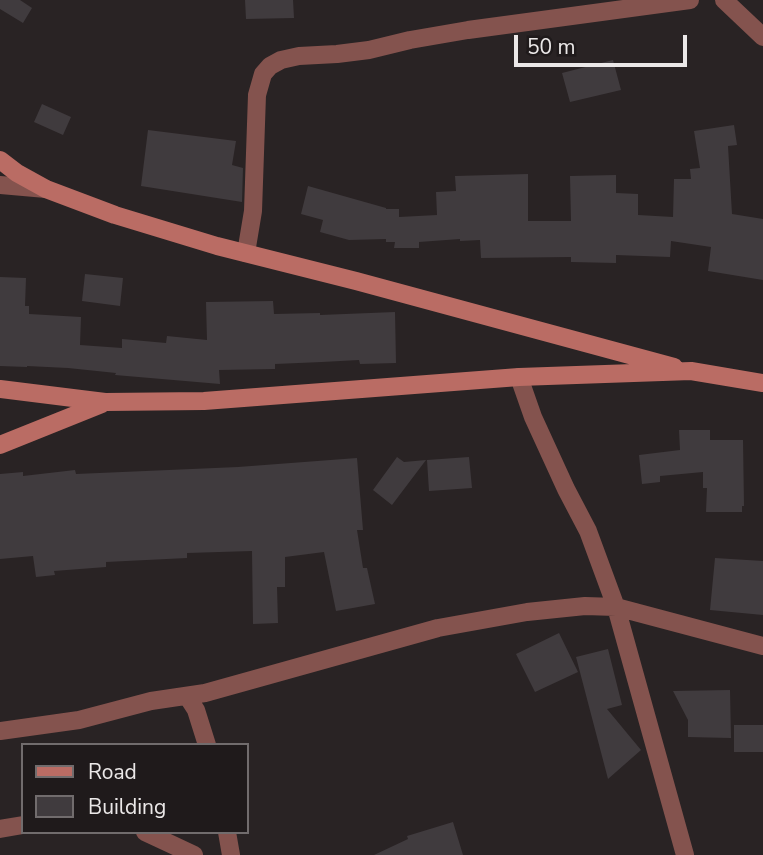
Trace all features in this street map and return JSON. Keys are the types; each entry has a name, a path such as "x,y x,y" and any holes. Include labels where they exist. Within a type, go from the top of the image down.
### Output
{"main road":[{"path":"0,160 46,189 115,215 217,246 691,371 763,383"},
{"path":"0,389 105,402 204,401 519,377 691,371"},
{"path":"0,445 105,402"}],"street":[{"path":"246,253 253,211 257,95 264,74 270,66 299,56 369,50 468,30 690,0"},
{"path":"724,0 763,37"},
{"path":"0,185 46,189"},
{"path":"519,377 533,417 588,531 616,607 685,855"},
{"path":"0,731 79,720 151,701 227,687 438,628 527,612 616,607 763,646"},
{"path":"187,696 196,710 206,743"},
{"path":"0,829 21,825"},
{"path":"149,834 194,855"},
{"path":"227,834 231,855"}],"building":[{"path":"0,0 20,0 32,8 23,23 0,9"},
{"path":"245,0 293,0 294,18 246,19"},
{"path":"613,60 621,90 570,102 562,73"},
{"path":"42,104 71,117 63,135 34,122"},
{"path":"734,125 737,145 728,146 732,214 763,219 763,280 708,271 711,247 671,241 670,257 616,255 616,263 571,262 571,257 481,258 480,240 419,242 419,248 394,248 395,242 386,242 386,239 349,240 320,232 323,220 301,214 308,186 386,209 399,209 399,217 437,215 436,192 456,191 455,176 528,174 528,221 571,221 570,176 616,175 616,193 638,194 638,215 673,217 674,179 691,179 690,169 700,168 694,131"},
{"path":"148,130 236,141 232,165 243,168 242,202 141,186"},
{"path":"85,274 123,278 120,306 82,301"},
{"path":"0,277 26,278 25,306 29,306 29,314 81,317 80,345 122,348 122,339 166,343 167,336 207,340 206,302 273,301 274,314 395,312 396,363 360,364 359,360 275,364 275,369 219,370 220,384 68,368 0,366"},
{"path":"679,430 710,430 710,440 743,440 742,512 706,512 707,488 703,488 703,472 660,476 660,482 642,484 639,455 680,450"},
{"path":"397,457 404,462 426,460 392,505 373,490"},
{"path":"469,457 472,488 429,491 427,460"},
{"path":"357,458 363,530 357,530 363,568 367,568 375,604 336,611 324,552 285,557 285,587 277,587 278,623 253,624 252,551 187,553 187,558 106,562 106,567 54,571 55,575 36,577 33,556 0,559 0,474 23,472 23,476 75,470 76,474 238,467"},
{"path":"715,558 763,561 763,615 710,610"},
{"path":"559,633 578,672 535,692 516,654"},
{"path":"608,649 622,705 607,709 641,750 608,779 576,657"},
{"path":"730,690 731,738 688,737 688,720 673,691"},
{"path":"734,725 763,725 763,752 734,752"},
{"path":"453,822 463,855 374,855 408,839 407,836"}]}
